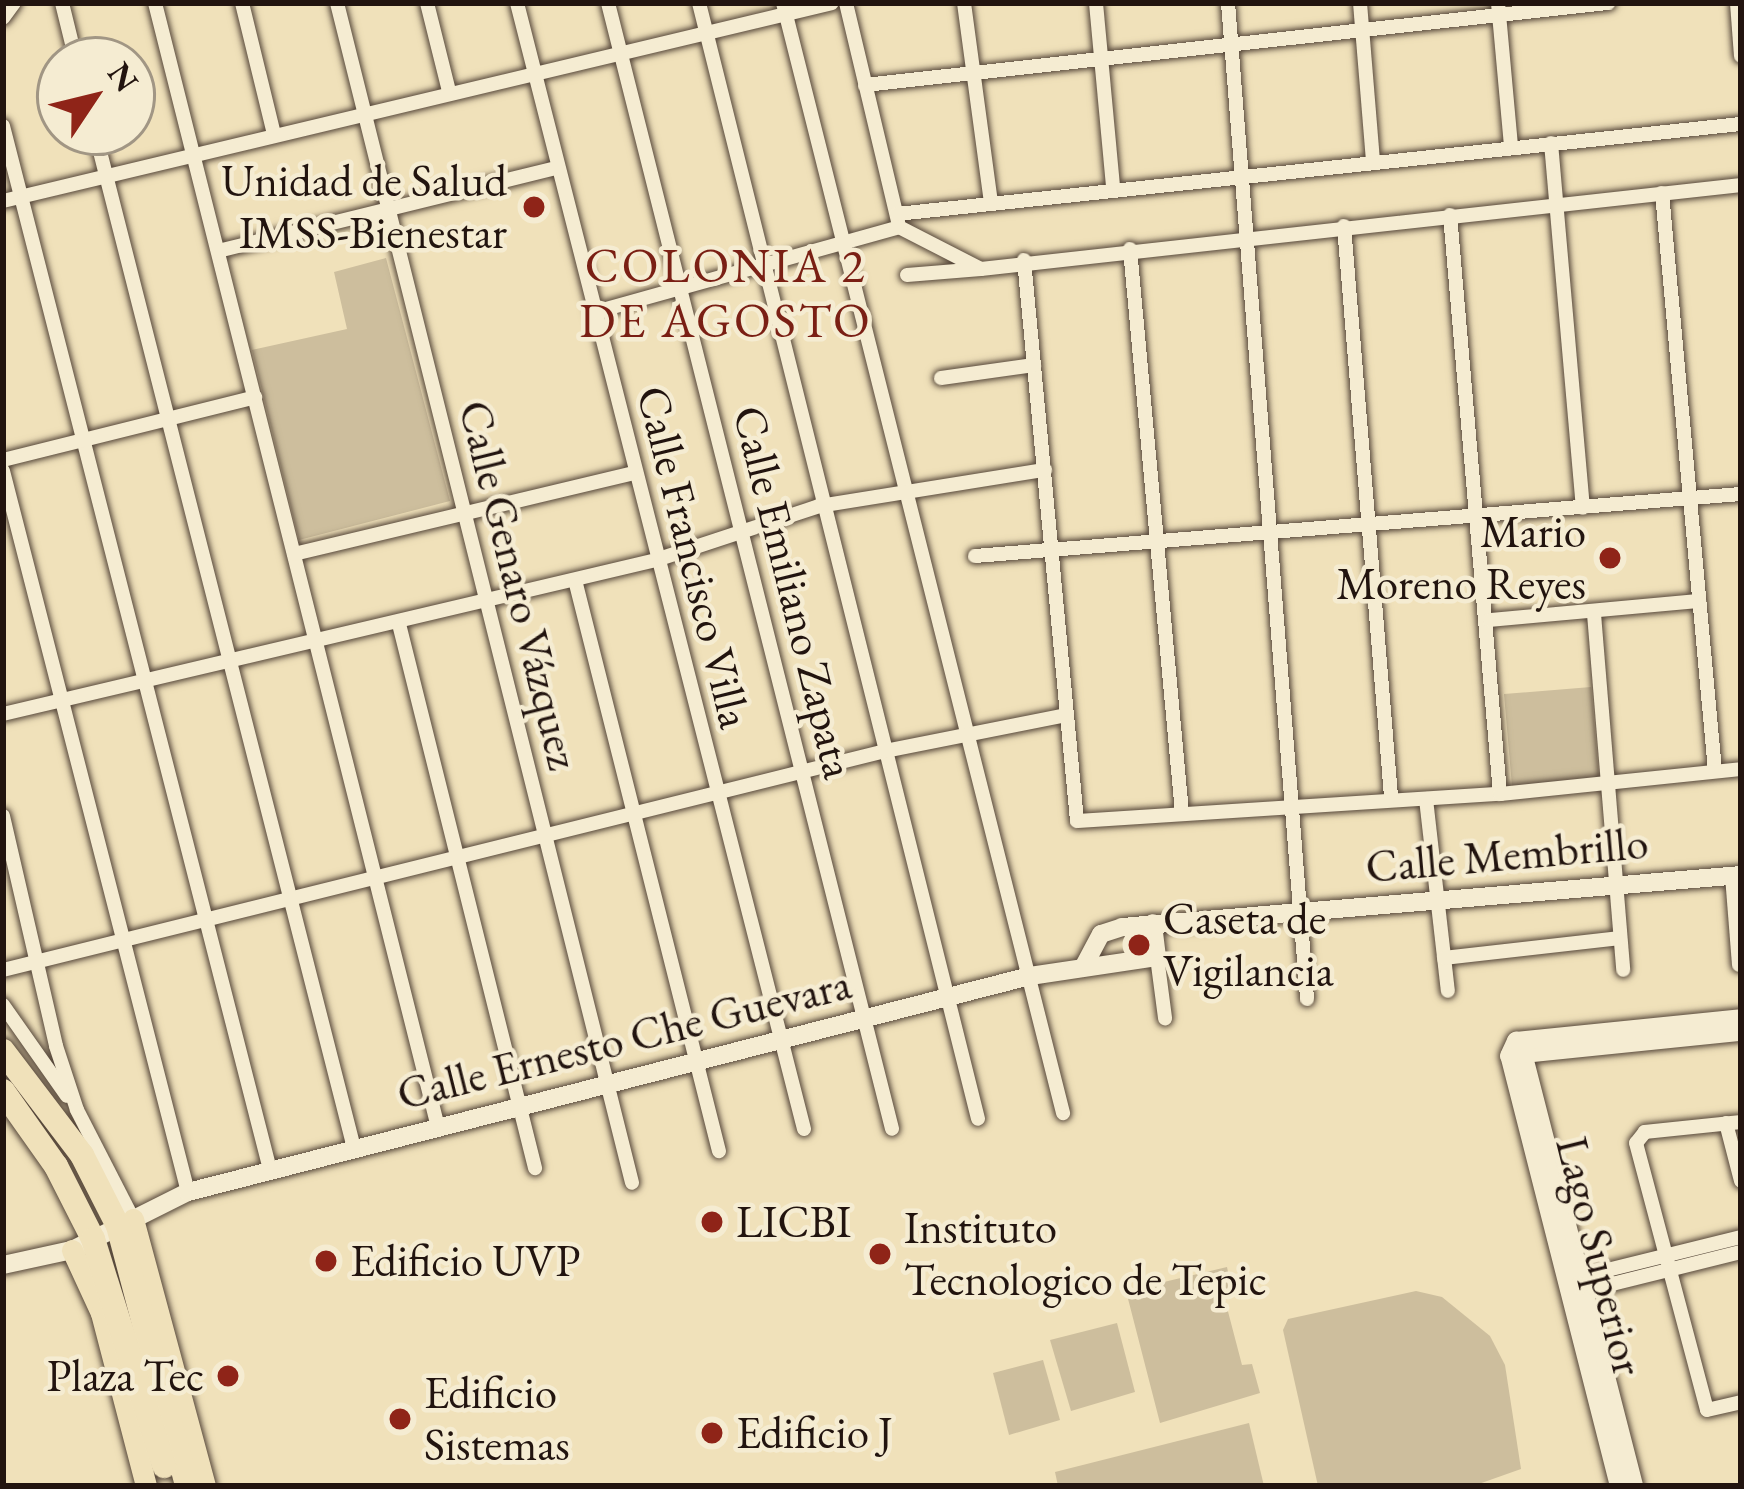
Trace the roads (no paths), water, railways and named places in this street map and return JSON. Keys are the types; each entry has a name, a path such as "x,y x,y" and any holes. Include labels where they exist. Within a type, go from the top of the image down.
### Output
{"highway":[{"path":"3,1051 126,1222 187,1486"},
{"path":"3,1091 75,1201 83,1245 170,1486"}],"main road":[{"path":"126,1222 205,1486"},
{"path":"83,1245 146,1486"}],"street":[{"path":"3,18 14,3"},
{"path":"62,3 70,36"},
{"path":"155,3 438,1127"},
{"path":"242,3 274,134"},
{"name":"Calle Genaro Vázquez","path":"337,3 632,1184"},
{"path":"427,3 449,91"},
{"name":"Calle Francisco Villa","path":"517,3 633,473 804,1129"},
{"name":"Calle Emiliano Zapata","path":"608,3 892,1130"},
{"path":"699,3 760,270 978,1119"},
{"path":"3,201 449,91 535,78 708,37 785,9 832,3"},
{"path":"846,3 898,220 985,267"},
{"path":"964,3 991,202"},
{"path":"1096,3 1113,186"},
{"path":"1228,3 1244,173 1242,237 1265,534 1307,999"},
{"path":"1360,3 1373,160"},
{"path":"865,85 1232,50 1498,9 1608,3"},
{"path":"1737,3 1741,56"},
{"path":"785,9 1063,1113"},
{"path":"1498,9 1510,147"},
{"path":"595,312 844,247 898,220 991,202 1741,124"},
{"path":"3,126 270,1170"},
{"path":"1551,143 1583,508"},
{"path":"101,156 354,1148"},
{"path":"218,251 556,168"},
{"path":"907,275 1741,184"},
{"path":"1662,193 1714,771"},
{"path":"1450,215 1490,620 1500,794"},
{"path":"1344,226 1391,796"},
{"path":"1130,249 1182,813"},
{"path":"1024,260 1077,821 1391,796 1426,799 1500,794 1741,769"},
{"path":"941,378 1034,365"},
{"path":"3,460 255,398"},
{"path":"3,714 231,658 399,625 656,560 745,536 820,506 905,488 1045,470"},
{"path":"3,471 188,1192"},
{"path":"294,554 633,473"},
{"path":"975,556 1741,494"},
{"path":"574,580 719,1151"},
{"path":"1490,620 1699,601"},
{"path":"1594,614 1623,970"},
{"path":"399,625 536,1168"},
{"path":"3,970 458,861 967,731 1066,715"},
{"path":"1426,799 1448,991"},
{"path":"3,816 34,962 77,1110 126,1222"},
{"path":"1736,876 1739,965"},
{"name":"Calle Membrillo","path":"1084,964 1100,934 1154,923 1736,876"},
{"path":"1154,923 1165,1018"},
{"path":"1444,958 1620,938"},
{"name":"Calle Ernesto Che Guevara","path":"3,1264 83,1245 188,1192 270,1170 1030,976 1157,956"},
{"path":"3,1005 77,1110"},
{"path":"1515,1052 1741,1018"},
{"path":"1515,1052 1741,1032"},
{"name":"Lago Superior","path":"1515,1052 1619,1486"},
{"path":"1741,1181 1733,1122 1638,1135 1707,1410 1741,1402"},
{"path":"1574,1286 1741,1237"},
{"path":"1668,1262 1741,1252"},
{"name":"Lago Superior","path":"1574,1286 1634,1486"}],"place":[{"name":"Unidad de Salud IMSS-Bienestar","path":"534,207"},
{"name":"Mario Moreno Reyes","path":"1610,558"},
{"name":"Caseta de Vigilancia","path":"1139,945"},
{"name":"LICBI","path":"712,1222"},
{"name":"Instituto Tecnologico de Tepic","path":"880,1254"},
{"name":"Edificio UVP","path":"326,1261"},
{"name":"Plaza Tec","path":"228,1376"},
{"name":"Edificio Sistemas","path":"400,1419"},
{"name":"Edificio J","path":"712,1433"}],"district":[{"name":"COLONIA 2 DE AGOSTO","path":"726,292"}]}
